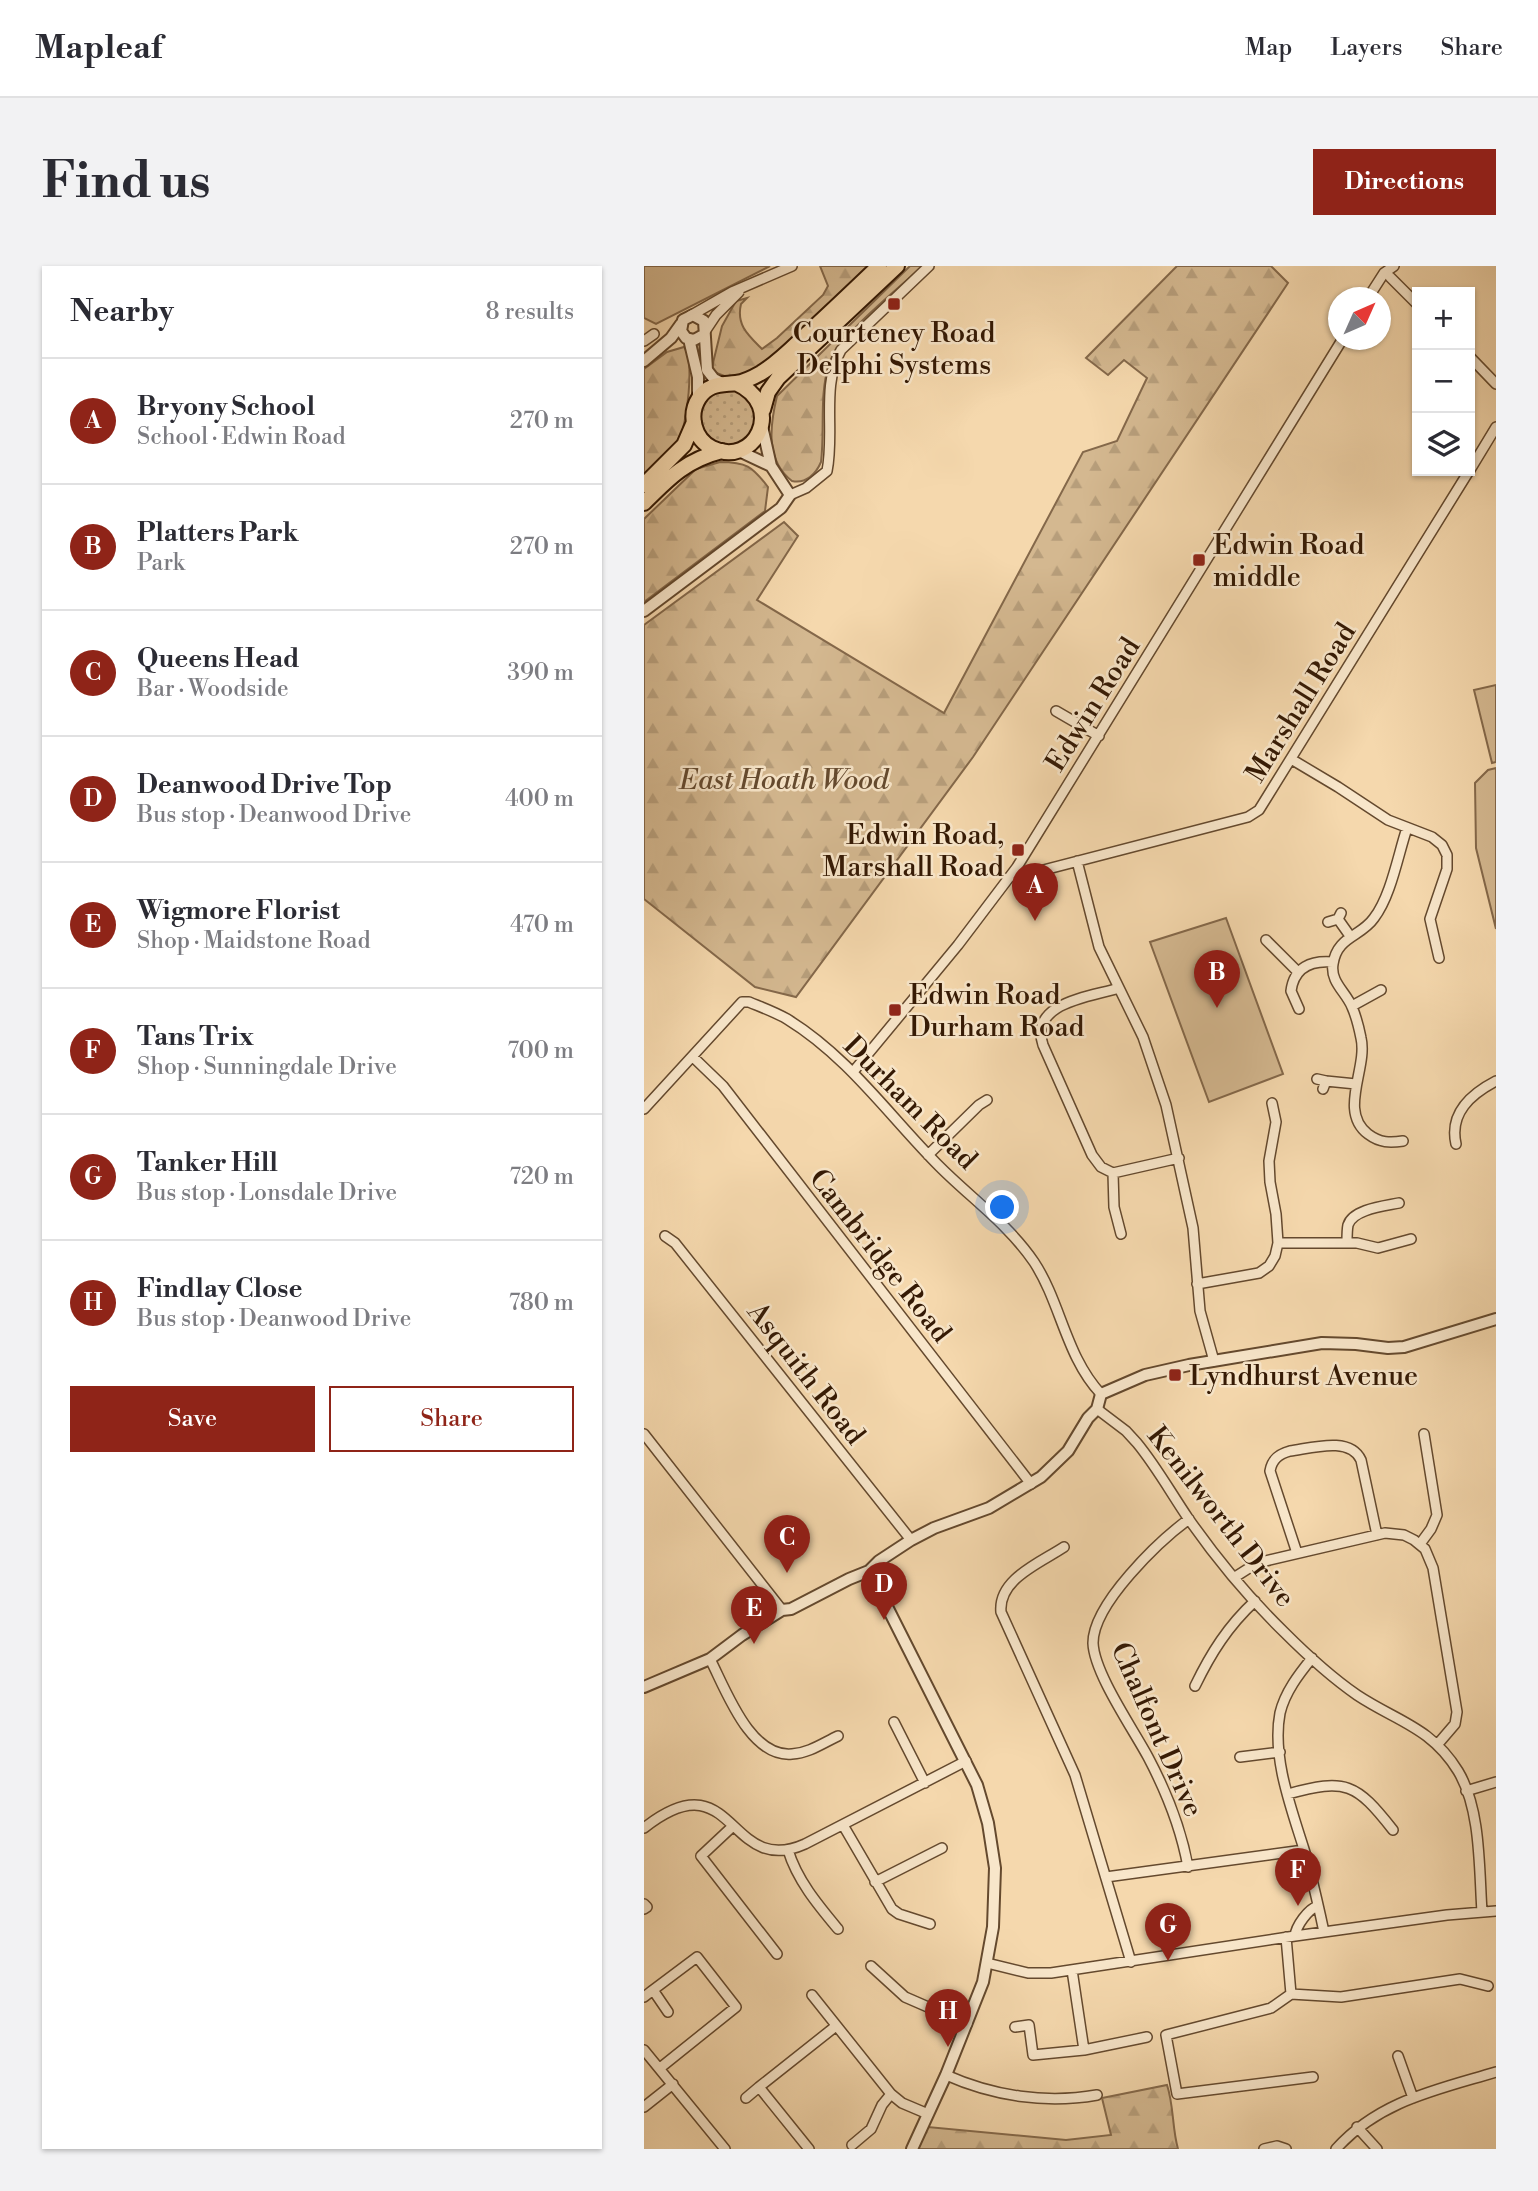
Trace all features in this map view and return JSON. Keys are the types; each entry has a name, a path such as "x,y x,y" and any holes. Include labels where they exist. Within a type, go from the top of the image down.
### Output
{"main road":[{"path":"644,485 684,445 694,422 698,399 708,389 759,375 879,266"},
{"path":"694,422 702,440 713,449 739,451 754,440 762,426 768,392 779,378 897,266"},
{"path":"729,383 753,394 763,410"},
{"path":"644,503 685,465 722,451"}],"street":[{"path":"644,361 671,338 687,318 746,286 792,266"},
{"path":"644,611 781,508 790,495 806,488 827,471 830,459 832,378 841,350 929,266"},
{"path":"1375,287 1384,273 1394,266"},
{"path":"1390,277 1412,299"},
{"path":"644,361 688,338 700,338 716,315 746,286"},
{"path":"687,318 701,318 705,325 707,370 714,379 729,383"},
{"path":"687,318 681,331 688,338 698,377 698,399"},
{"path":"644,341 654,334"},
{"name":"Edwin Road","path":"853,1072 1012,876 1336,350"},
{"path":"1475,362 1496,384"},
{"path":"762,426 771,466 790,495"},
{"name":"Marshall Road","path":"1475,462 1496,427"},
{"path":"739,451 771,466"},
{"name":"Marshall Road","path":"1012,876 1017,877 1255,814 1270,796 1466,476"},
{"path":"1056,711 1098,736"},
{"path":"1291,759 1388,820 1438,841 1447,855 1447,869 1430,919 1439,958"},
{"path":"1399,1145 1377,1140 1360,1126 1355,1111 1362,1049 1352,1006 1335,981 1333,962 1343,943 1366,927 1379,911 1407,828"},
{"path":"1077,861 1099,947 1155,1069 1166,1105 1193,1228 1200,1311 1214,1361"},
{"path":"1336,918 1350,936"},
{"path":"1266,940 1298,972"},
{"path":"1299,1009 1291,991 1298,972 1316,962 1333,962"},
{"path":"1352,1006 1383,992 1377,980"},
{"path":"1119,988 1054,1008 1046,1016 1041,1032 1043,1045 1088,1147 1101,1167 1113,1173 1178,1158"},
{"name":"Durham Road","path":"692,1057 742,1002 755,1004 799,1027 853,1072 928,1155 990,1213 1029,1255 1044,1280 1082,1369 1101,1394"},
{"path":"644,1109 692,1057"},
{"name":"Cambridge Road","path":"692,1057 723,1086 1031,1484"},
{"path":"1456,1144 1453,1129 1460,1110 1473,1096 1496,1081"},
{"path":"1322,1083 1356,1084"},
{"path":"928,1155 987,1100"},
{"path":"1196,1284 1259,1272 1273,1261 1278,1243 1269,1172 1269,1152 1276,1122 1272,1103"},
{"path":"1113,1173 1114,1207 1121,1234"},
{"path":"1347,1242 1348,1224 1353,1218 1399,1203"},
{"name":"Asquith Road","path":"665,1236 675,1243 911,1540"},
{"path":"1278,1243 1347,1242 1382,1248 1411,1240"},
{"path":"644,1687 710,1659 782,1610 791,1609 869,1571 879,1561 911,1540 989,1507 1031,1484 1064,1456 1088,1418 1097,1409 1101,1394 1145,1375 1214,1361 1322,1343 1388,1348 1404,1346 1496,1318"},
{"name":"Kenilworth Drive","path":"1097,1409 1137,1443 1189,1519 1255,1601 1312,1658 1359,1696 1414,1726 1437,1745 1459,1772 1466,1791 1477,1844 1482,1912"},
{"path":"644,1434 782,1610"},
{"path":"1420,1544 1437,1516 1424,1434"},
{"path":"1297,1553 1270,1471 1272,1463 1279,1455 1290,1451 1341,1446 1355,1450 1361,1460 1377,1535"},
{"name":"Chalfont Drive","path":"1188,1867 1179,1826 1171,1805 1103,1675 1093,1645 1100,1616 1132,1573 1162,1541 1189,1519"},
{"path":"1234,1577 1251,1565 1377,1535 1404,1535 1420,1544 1429,1555 1433,1567 1457,1712 1455,1724 1437,1745"},
{"path":"1064,1547 1008,1585 1001,1597 1001,1612 1075,1775 1131,1962"},
{"path":"869,1571 966,1761 980,1794 993,1852 995,1913 983,1982 946,2075 912,2149"},
{"path":"1195,1686 1221,1639 1255,1601"},
{"path":"1312,1658 1293,1683 1281,1710 1280,1752 1288,1794 1324,1932"},
{"path":"710,1659 746,1726 761,1744 784,1755 810,1750 838,1736"},
{"path":"894,1722 925,1783"},
{"path":"1240,1757 1280,1752"},
{"path":"644,1828 665,1812 690,1804 702,1805 715,1810 757,1846 788,1850 843,1825 966,1761"},
{"path":"1466,1791 1496,1782"},
{"path":"1288,1794 1328,1785 1346,1786 1362,1795 1393,1830"},
{"path":"843,1825 895,1912 930,1924"},
{"path":"733,1826 701,1856 777,1954"},
{"path":"875,1882 942,1848"},
{"path":"788,1850 794,1867 808,1890 838,1929"},
{"path":"1106,1877 1304,1850"},
{"path":"644,1904 647,1907 644,1909"},
{"path":"1291,1994 1291,1937 1311,1909 1318,1906"},
{"path":"987,1963 1039,1974 1324,1932 1496,1911"},
{"path":"644,1997 697,1957 736,2007 660,2068"},
{"path":"871,1966 905,1997 967,2024"},
{"path":"1072,1970 1084,2050"},
{"path":"1313,2077 1177,2094 1166,2035 1271,2008 1291,1994 1341,1997 1460,1979 1489,1986"},
{"path":"653,1990 668,2012"},
{"path":"812,1995 891,2094 902,2103 928,2114"},
{"path":"1015,2027 1029,2025 1033,2055 1084,2050 1147,2037"},
{"path":"746,2098 836,2026"},
{"path":"644,2050 725,2149"},
{"path":"1398,2056 1413,2098"},
{"path":"1336,2149 1357,2127 1375,2114 1413,2098 1496,2072"},
{"path":"946,2075 981,2089 1000,2093 1063,2100 1097,2095"},
{"path":"644,2107 673,2084"},
{"path":"759,2087 809,2149"},
{"path":"852,2145 871,2129 881,2105 891,2094"},
{"path":"1357,2127 1377,2149"},
{"path":"1264,2149 1277,2146 1286,2149"}],"green space":[{"path":"644,266 770,266 656,324 644,318"},
{"path":"820,266 872,266 774,359 751,373 727,377 714,372 712,367 722,326 736,301 747,298 741,304 740,318 748,334 762,349 823,295 828,286"},
{"path":"910,266 923,266 870,313 834,353 824,388 821,462 810,477 802,481 792,481 777,463 772,442 777,396"},
{"name":"East Hoath Wood","path":"1177,266 1271,266 1288,283 973,757 796,997 755,987 644,899 644,625 784,522 798,536 757,600 944,713 1083,452 1117,441 1147,378 1124,360 1108,375 1086,358"},
{"path":"684,347 689,378 682,432 672,450 644,477 644,369 667,352"},
{"path":"721,389 733,389 743,393 751,401 755,417 751,433 743,441 733,445 721,445 711,441 703,433 699,423 699,411 703,401 711,393"},
{"path":"720,462 742,464 757,474 768,487 765,511 644,602 644,519 696,469"},
{"path":"1496,685 1496,762 1492,763 1474,690"},
{"path":"1496,768 1496,929 1476,848 1475,783 1488,770"},
{"path":"1226,918 1283,1074 1209,1102 1150,942"},
{"path":"1167,2085 1178,2149 917,2149 928,2127 1066,2140 1111,2135 1102,2098"}],"place":[{"name":"Courteney Road Delphi Systems","path":"894,304"},
{"name":"Edwin Road middle","path":"1199,560"},
{"name":"Edwin Road, Marshall Road","path":"1018,850"},
{"name":"Bryony School","path":"1035,921"},
{"name":"Platters Park","path":"1217,1008"},
{"name":"Edwin Road Durham Road","path":"895,1010"},
{"name":"Lyndhurst Avenue","path":"1175,1375"},
{"name":"Queens Head","path":"787,1573"},
{"name":"Deanwood Drive Top","path":"884,1620"},
{"name":"Wigmore Florist","path":"754,1644"},
{"name":"Tans Trix","path":"1298,1906"},
{"name":"Tanker Hill","path":"1168,1961"},
{"name":"Findlay Close","path":"948,2047"}]}
